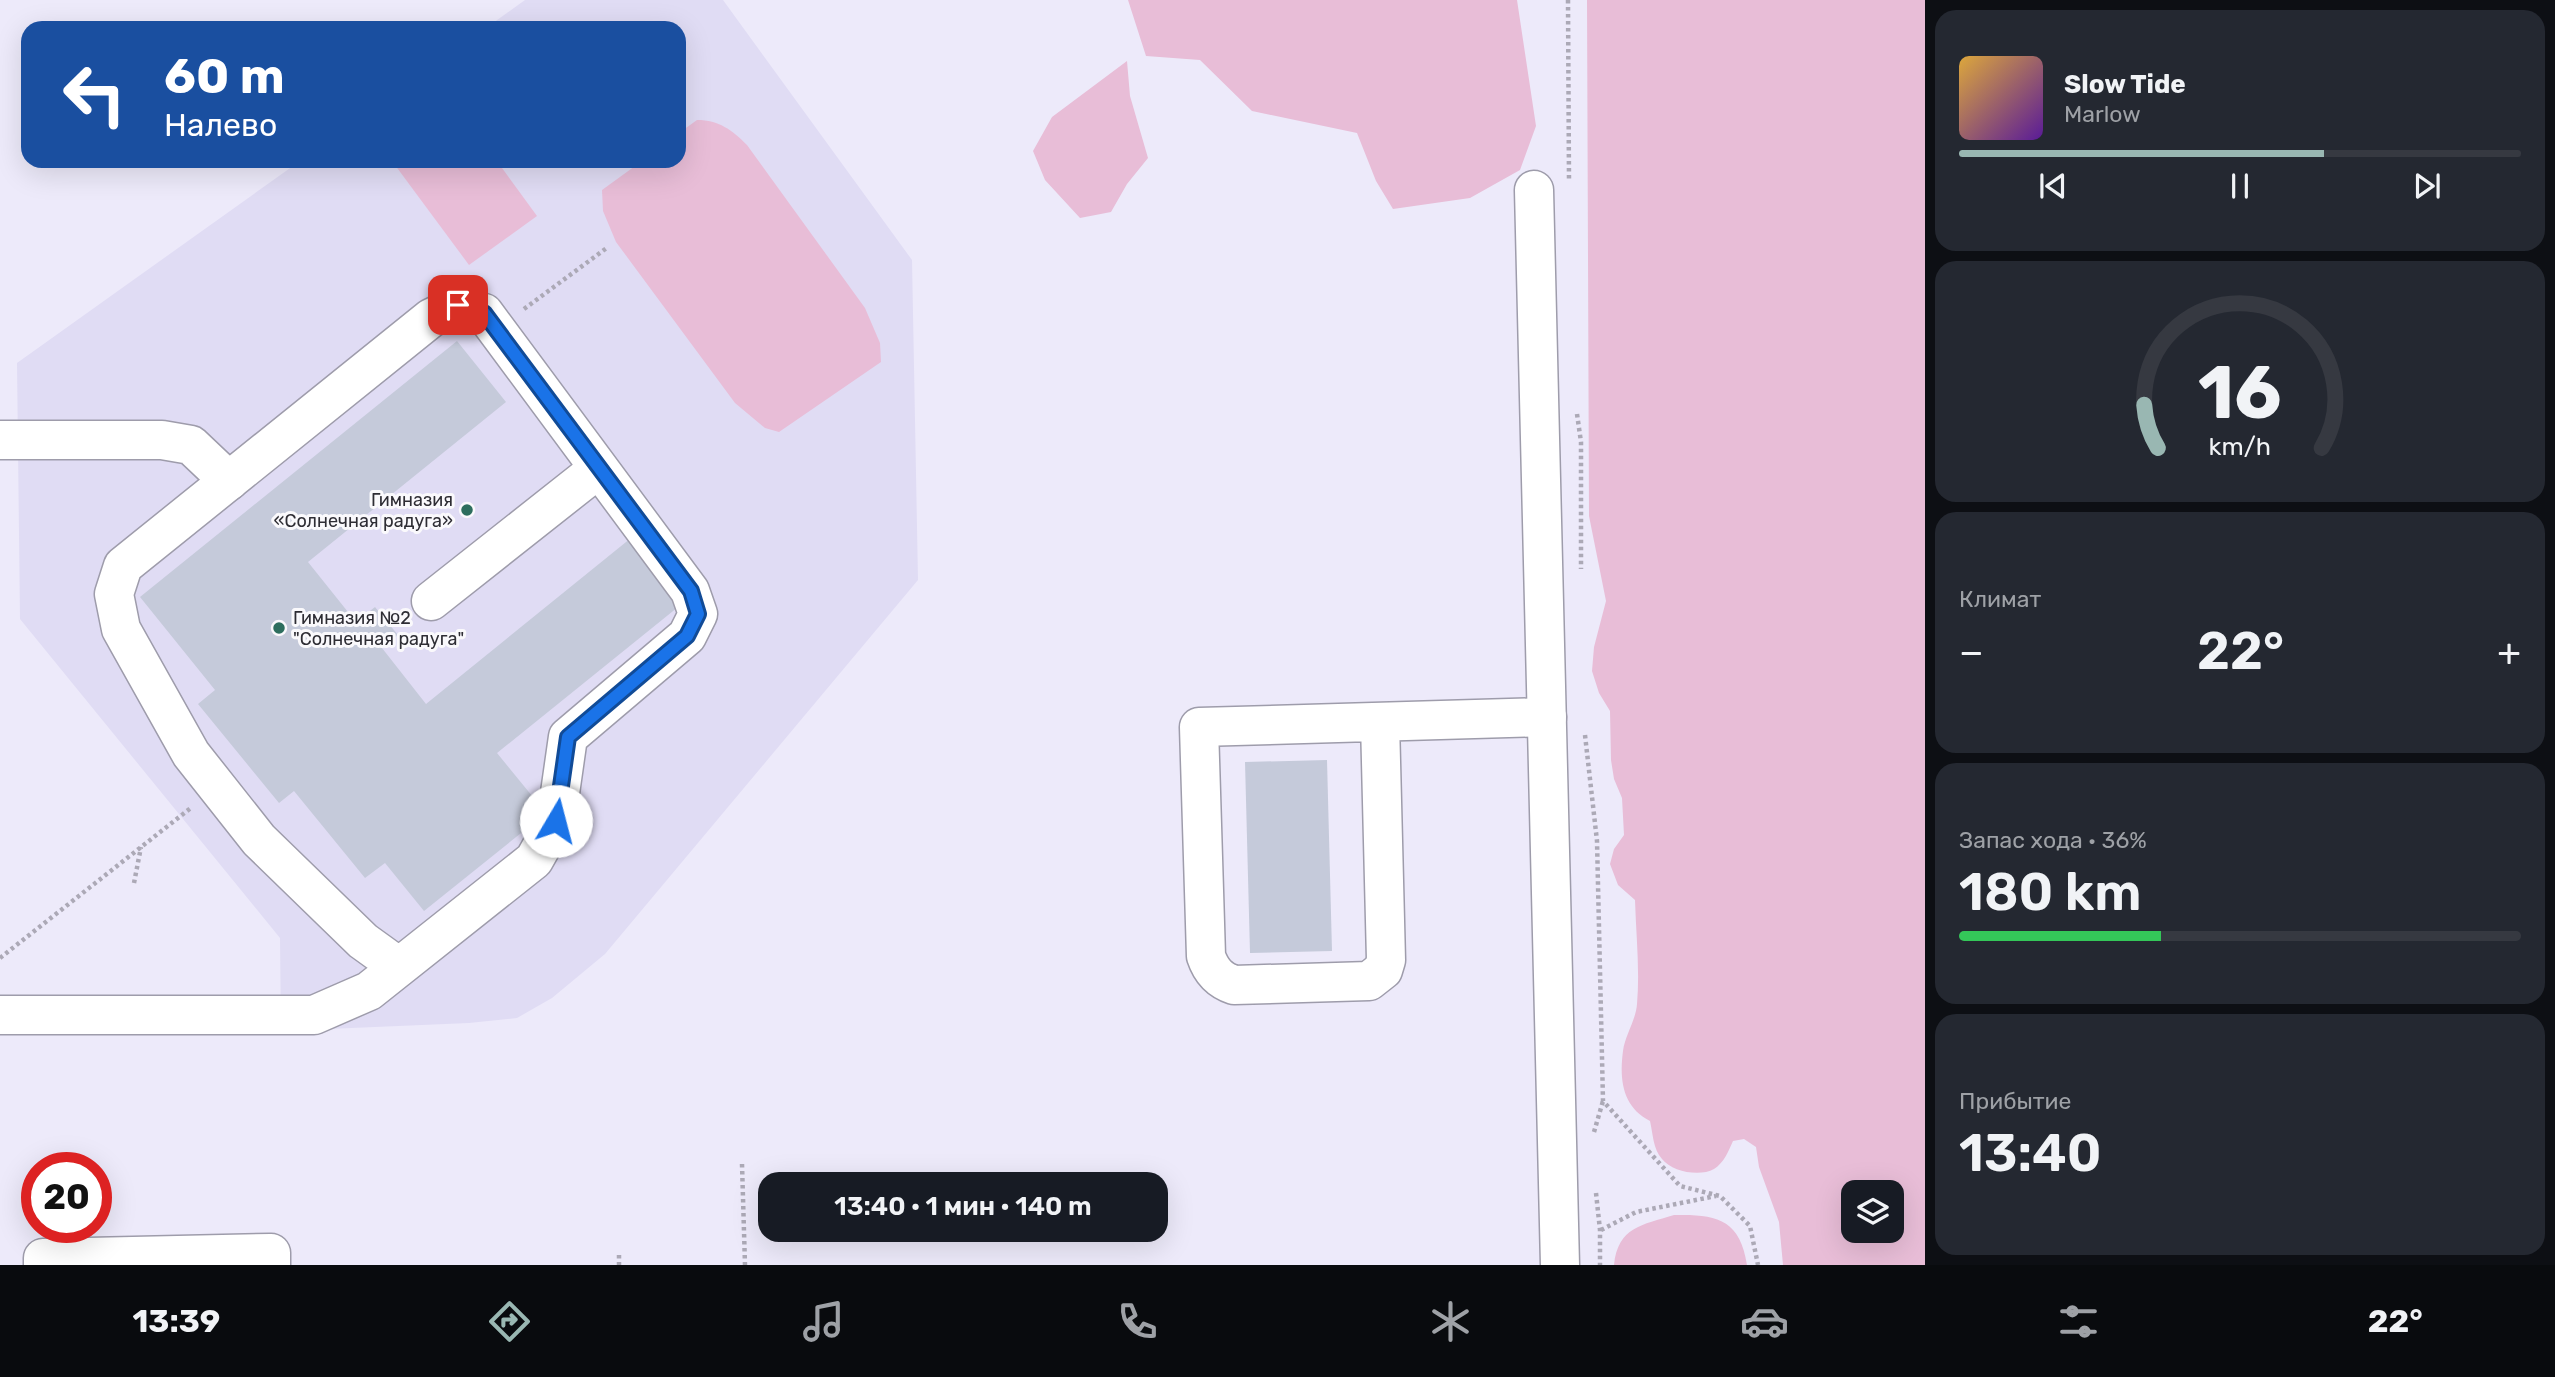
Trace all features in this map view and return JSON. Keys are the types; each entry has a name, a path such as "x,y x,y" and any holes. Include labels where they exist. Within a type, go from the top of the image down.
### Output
{"street":[{"path":"1552,192 1547,718 1560,1265"},
{"path":"0,1015 314,1015 369,991 534,860 556,821 568,737 687,636 698,614 691,591 484,313 458,305 431,318 123,566 114,594 121,629 191,754 260,840 363,941 399,967"},
{"path":"0,440 162,440 191,445 229,481"},
{"path":"431,601 598,468"},
{"path":"1380,722 1386,960 1383,970 1369,981 1234,985 1223,980 1211,968 1206,956 1199,727 1380,722 1547,718"},
{"path":"43,1265 43,1258 271,1253 271,1265"}],"path":[{"path":"1552,192 1568,0"},
{"path":"496,329 608,247"},
{"path":"1576,405 1581,442 1581,572"},
{"path":"1584,732 1597,841 1603,1101 1594,1138"},
{"path":"0,958 218,787"},
{"path":"134,883 141,847"},
{"path":"1603,1101 1680,1186 1720,1196 1750,1226 1758,1265"},
{"path":"742,1164 745,1265"},
{"path":"1595,1190 1600,1230 1600,1265"},
{"path":"1600,1230 1636,1212 1720,1196"},
{"path":"619,1255 619,1265"}],"shaded area":[{"name":"Гимназия «Солнечная радуга»","path":"525,0 723,0 912,260 918,580 605,954 552,998 517,1018 469,1023 281,1031 280,938 20,619 17,363 290,168 686,168 686,21 496,21"},
{"path":"1128,0 1517,0 1536,126 1520,170 1470,198 1393,209 1376,181 1357,133 1252,111 1200,60 1146,56"},
{"path":"1587,0 1925,0 1925,1265 1783,1265 1779,1222 1759,1167 1756,1147 1744,1139 1733,1141 1723,1160 1714,1169 1701,1173 1679,1170 1659,1155 1650,1121 1629,1101 1623,1083 1622,1062 1624,1045 1637,1004 1635,900 1618,885 1610,864 1614,849 1624,835 1622,798 1614,779 1611,760 1610,711 1599,693 1592,671 1594,647 1606,601 1589,516"},
{"path":"1127,61 1130,96 1148,158 1127,184 1111,212 1080,218 1045,180 1033,151 1052,117"},
{"path":"697,120 712,122 725,127 747,145 865,308 880,343 881,362 779,432 765,428 735,403 616,242 603,211 602,190 632,168 686,168 686,128"},
{"path":"397,168 502,168 537,216 469,265"},
{"path":"1674,1215 1713,1218 1732,1228 1744,1249 1747,1265 1614,1265 1616,1252 1626,1235 1642,1225"}],"building":[{"name":"Гимназия №2 \"Солнечная радуга\"","path":"457,341 506,402 308,562 356,622 375,607 398,635 382,648 426,704 631,538 683,603 497,753 546,813 424,911 385,863 365,878 294,791 279,803 198,704 215,690 140,597"},
{"path":"1327,760 1332,951 1250,953 1245,762"}],"place":[{"name":"Гимназия «Солнечная радуга»","path":"467,510"},
{"name":"Гимназия №2 \"Солнечная радуга\"","path":"279,628"}],"route":[{"path":"458,305 484,313 691,591 698,614 687,636 568,737 556,821"}]}
